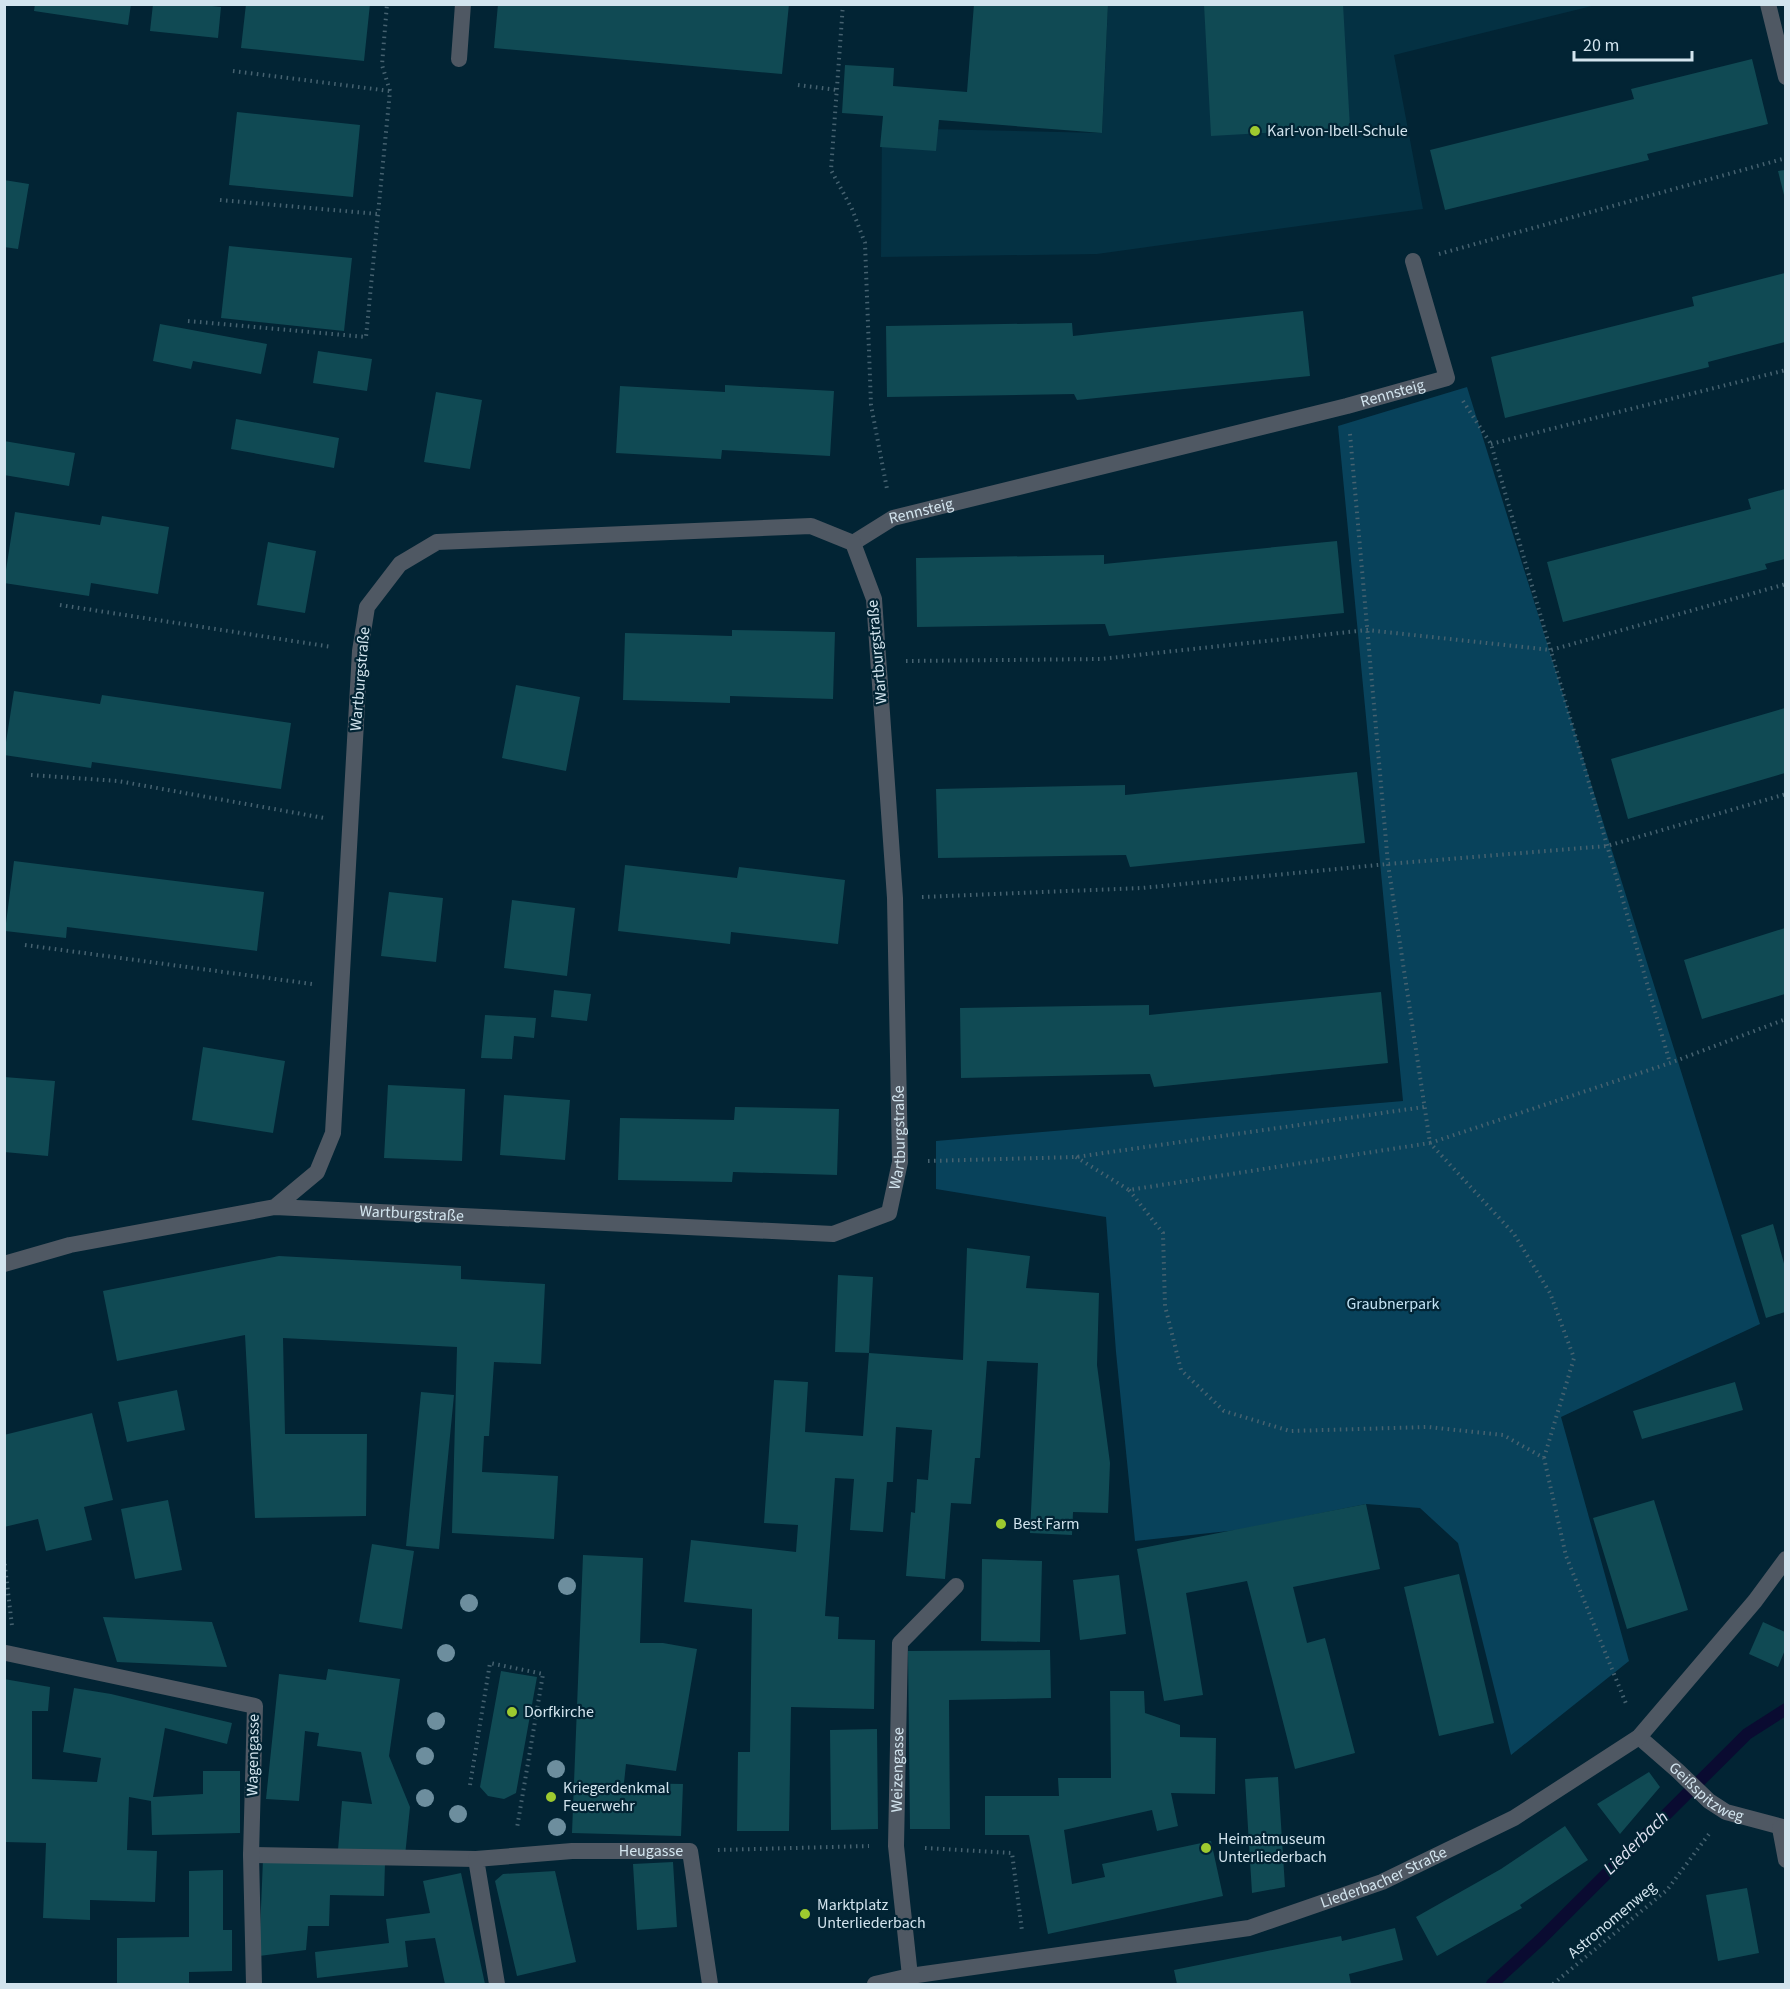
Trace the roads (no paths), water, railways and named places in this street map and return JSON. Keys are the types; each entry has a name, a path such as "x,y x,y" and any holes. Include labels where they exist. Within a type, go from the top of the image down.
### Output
{"street":[{"path":"459,59 463,4"},
{"path":"1768,4 1785,77"},
{"name":"Rennsteig","path":"853,543 893,518 1347,406 1447,378 1413,261"},
{"name":"Wartburgstraße","path":"4,1264 70,1245 275,1207 833,1234 889,1213 900,1162 895,898 874,599 853,543 810,526 437,542 400,564 367,607 360,651 333,1133 317,1172 275,1207"},
{"name":"Liederbacher Straße","path":"875,1984 910,1976 1249,1928 1382,1882 1514,1818 1639,1737 1755,1601 1785,1559"},
{"name":"Weizengasse","path":"910,1976 896,1846 900,1643 956,1586"},
{"name":"Wagengasse","path":"6,1653 255,1706 251,1855 254,1984"},
{"name":"Geißspitzweg","path":"1639,1737 1709,1801 1726,1812 1783,1828"},
{"path":"1783,1828 1785,1860"},
{"name":"Heugasse","path":"251,1855 476,1859 572,1851 690,1851 710,1984"},
{"path":"476,1859 497,1984"}],"waterway":[{"name":"Liederbach","path":"1492,1984 1541,1939 1747,1734 1786,1709"}],"place":[{"name":"Karl-von-Ibell-Schule","path":"1255,131"},
{"name":"Best Farm","path":"1001,1524"},
{"name":"Dorfkirche","path":"512,1712"},
{"name":"Kriegerdenkmal Feuerwehr","path":"551,1797"},
{"name":"Heimatmuseum Unterliederbach","path":"1206,1848"},
{"name":"Marktplatz Unterliederbach","path":"805,1914"}],"park label":[{"name":"Graubnerpark","path":"1393,1304"}]}
